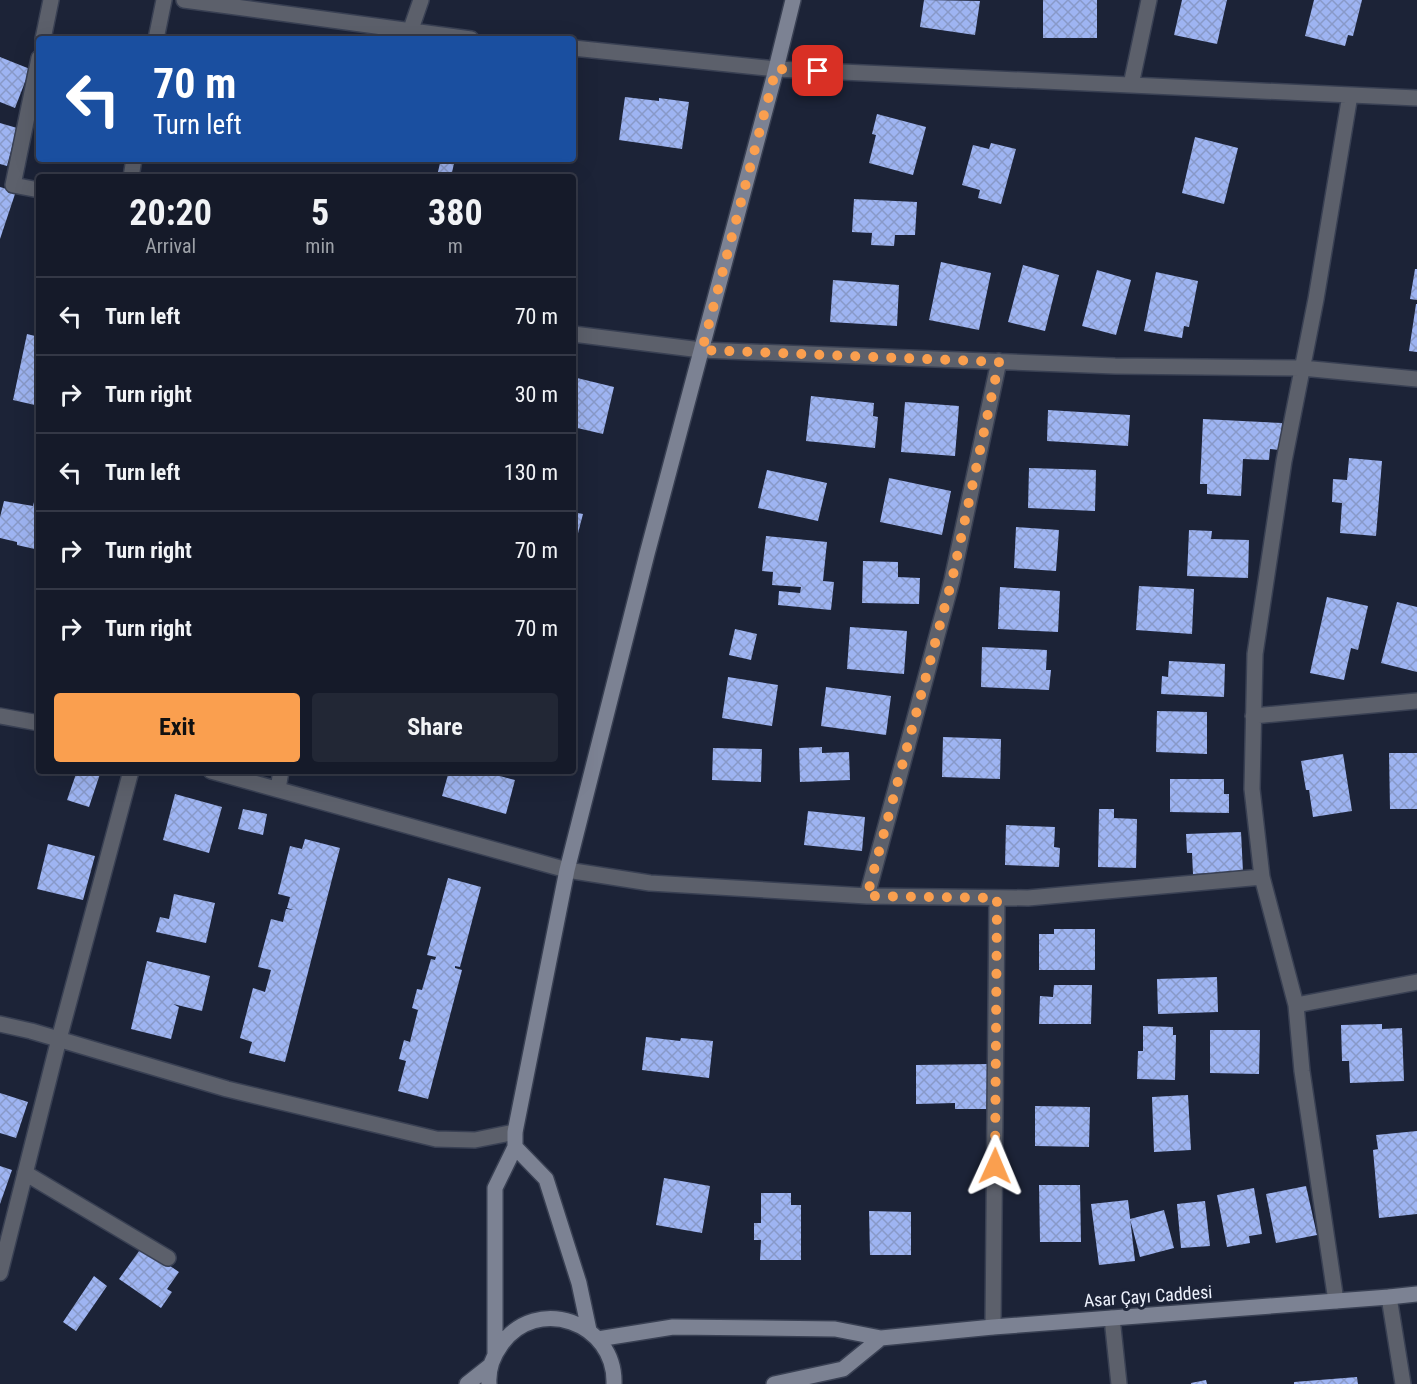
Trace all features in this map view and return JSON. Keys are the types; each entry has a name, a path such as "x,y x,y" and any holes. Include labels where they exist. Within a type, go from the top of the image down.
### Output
{"street":[{"path":"44,36 51,0"},
{"path":"157,36 164,0"},
{"path":"184,0 445,36"},
{"path":"410,32 421,0"},
{"path":"489,1384 493,1359 495,1188 515,1140 567,870 647,554 793,0"},
{"path":"1131,85 1149,0"},
{"path":"576,48 776,69 1417,98"},
{"path":"36,73 13,185 36,189"},
{"path":"1336,1301 1302,1071 1296,1005 1262,877 1252,789 1255,654 1284,461 1316,299 1350,95"},
{"path":"576,333 702,350 1114,366 1302,369 1417,379"},
{"path":"867,896 952,580 999,362"},
{"path":"1253,716 1417,701"},
{"path":"0,716 36,722"},
{"path":"0,1272 59,1039 130,774"},
{"path":"222,774 567,870 650,883 867,896 1028,898 1262,877"},
{"path":"278,789 280,774"},
{"path":"993,1326 997,898"},
{"path":"1296,1005 1417,982"},
{"path":"0,1024 59,1039 227,1089 436,1138 515,1140"},
{"path":"515,1140 546,1179 593,1335"},
{"path":"25,1173 168,1258"},
{"name":"Asar Çayı Caddesi","path":"593,1335 673,1327 835,1329 881,1338 993,1326 1389,1298 1417,1294"},
{"path":"1389,1298 1403,1384"},
{"path":"1112,1318 1119,1384"},
{"path":"467,1384 493,1359 504,1341 515,1330 544,1319 567,1321 593,1335 607,1352 613,1366 614,1384"},
{"path":"774,1384 843,1369 881,1338"}],"building":[{"path":"924,0 980,1 975,35 920,27"},
{"path":"1043,0 1097,0 1097,38 1043,38"},
{"path":"1182,0 1227,0 1217,44 1174,35"},
{"path":"1314,0 1362,0 1353,36 1348,35 1345,46 1305,36"},
{"path":"0,57 30,69 15,108 0,102"},
{"path":"625,97 689,102 682,149 619,140"},
{"path":"877,114 926,127 913,175 869,163 876,135 872,134"},
{"path":"0,123 17,128 7,166 0,164"},
{"path":"1195,137 1238,148 1224,204 1182,193"},
{"path":"991,143 1016,149 1001,204 978,198 980,190 962,185 973,145 989,149"},
{"path":"440,162 454,162 452,174 437,174"},
{"path":"0,187 10,190 17,188 0,239"},
{"path":"854,199 917,202 915,235 895,235 894,246 871,245 872,233 852,232"},
{"path":"941,262 991,273 979,330 929,320"},
{"path":"1023,265 1059,275 1045,331 1008,322"},
{"path":"1415,269 1417,269 1417,300 1410,299"},
{"path":"1097,270 1131,280 1116,335 1082,326"},
{"path":"1156,272 1198,281 1189,327 1184,326 1182,338 1144,331"},
{"path":"833,280 899,285 897,326 830,322"},
{"path":"1417,304 1417,352 1409,351"},
{"path":"27,334 36,336 36,405 13,400"},
{"path":"576,378 614,387 603,434 576,428"},
{"path":"811,396 874,403 873,416 878,417 875,448 806,441"},
{"path":"905,402 959,406 955,456 901,452"},
{"path":"1048,410 1130,415 1128,446 1047,441"},
{"path":"1203,419 1282,423 1280,450 1270,449 1269,460 1243,459 1241,496 1207,494 1207,484 1200,484"},
{"path":"1349,458 1382,461 1376,536 1340,533 1342,503 1332,502 1333,479 1347,480"},
{"path":"1029,468 1096,470 1095,511 1028,508"},
{"path":"767,470 827,483 818,521 758,508"},
{"path":"889,478 951,491 942,535 880,522"},
{"path":"4,501 33,506 36,502 36,549 0,538 0,517"},
{"path":"576,513 583,514 576,541"},
{"path":"1016,527 1059,530 1056,571 1014,568"},
{"path":"1189,530 1212,531 1211,539 1249,540 1248,578 1187,576"},
{"path":"766,536 827,542 823,581 834,582 831,610 778,605 779,591 800,593 801,587 772,585 773,572 762,571"},
{"path":"863,561 898,562 898,577 920,578 919,604 862,603"},
{"path":"1139,586 1194,589 1192,634 1136,630"},
{"path":"1000,587 1060,591 1058,632 998,629"},
{"path":"1327,597 1368,606 1358,650 1351,648 1344,680 1310,673"},
{"path":"1397,602 1417,607 1417,672 1381,663"},
{"path":"850,627 907,631 904,674 847,669"},
{"path":"735,629 757,634 751,660 729,655"},
{"path":"982,647 1047,650 1046,670 1051,670 1049,690 981,687"},
{"path":"1169,661 1225,664 1224,697 1161,694 1162,676 1168,677"},
{"path":"728,677 778,685 772,726 722,718"},
{"path":"826,687 891,696 886,735 821,726"},
{"path":"1157,711 1207,712 1207,754 1156,752"},
{"path":"943,737 1001,739 1000,779 942,777"},
{"path":"822,747 822,753 849,752 850,780 800,782 799,748"},
{"path":"713,748 762,749 761,782 712,780"},
{"path":"1389,753 1417,753 1417,809 1390,809"},
{"path":"1343,754 1352,811 1313,817 1301,761"},
{"path":"76,774 100,774 89,807 67,800"},
{"path":"448,774 492,774 515,780 506,814 442,796"},
{"path":"1170,779 1224,779 1224,794 1229,794 1229,813 1170,812"},
{"path":"175,794 222,807 209,853 163,840"},
{"path":"243,809 267,814 263,835 238,829"},
{"path":"1099,809 1114,809 1114,818 1137,819 1136,868 1098,867"},
{"path":"808,811 865,817 862,851 804,845"},
{"path":"1006,825 1055,827 1054,847 1060,848 1059,867 1005,865"},
{"path":"1241,832 1243,872 1193,874 1192,853 1187,853 1186,834"},
{"path":"305,839 340,848 285,1062 249,1053 252,1042 240,1038 253,988 265,992 271,970 258,967 271,919 283,922 286,909 294,910 287,908 290,897 278,894 290,846 302,849"},
{"path":"48,844 95,856 83,900 37,889"},
{"path":"448,878 481,887 460,967 455,966 462,970 428,1099 398,1091 406,1061 399,1059 404,1040 410,1042 418,1010 412,1008 417,989 422,990 431,959 435,960 436,957 427,955"},
{"path":"174,894 215,903 206,943 156,932 160,917 169,919"},
{"path":"1054,929 1095,929 1095,970 1039,970 1039,934 1054,934"},
{"path":"147,961 210,976 202,1011 173,1004 179,1007 171,1039 131,1029"},
{"path":"1217,977 1218,1012 1158,1014 1157,979"},
{"path":"1054,985 1092,985 1091,1024 1039,1024 1040,996 1053,997"},
{"path":"1382,1024 1382,1029 1402,1028 1404,1081 1350,1083 1349,1061 1342,1061 1341,1025"},
{"path":"1143,1026 1173,1027 1173,1035 1176,1035 1175,1080 1137,1079 1138,1051 1143,1051"},
{"path":"1210,1030 1260,1030 1259,1074 1210,1073"},
{"path":"646,1037 680,1041 681,1038 713,1041 709,1078 642,1070"},
{"path":"990,1064 990,1109 955,1109 955,1103 916,1104 916,1065"},
{"path":"0,1093 28,1102 16,1138 0,1133"},
{"path":"1188,1095 1191,1150 1154,1152 1152,1097"},
{"path":"1035,1106 1090,1107 1089,1147 1035,1146"},
{"path":"1417,1131 1417,1214 1379,1218 1373,1150 1378,1149 1376,1135"},
{"path":"0,1166 12,1170 0,1204"},
{"path":"664,1178 710,1186 702,1233 656,1225"},
{"path":"1039,1185 1080,1185 1081,1242 1040,1242"},
{"path":"1306,1186 1317,1235 1276,1243 1266,1194"},
{"path":"1254,1188 1262,1234 1249,1236 1250,1243 1227,1247 1217,1195"},
{"path":"761,1193 791,1193 791,1205 801,1205 801,1260 760,1260 761,1240 754,1240 754,1223 761,1223"},
{"path":"1128,1200 1135,1261 1099,1265 1091,1204"},
{"path":"1205,1201 1210,1246 1181,1248 1177,1204"},
{"path":"1164,1210 1174,1248 1140,1257 1130,1219"},
{"path":"869,1211 911,1212 911,1255 870,1255"},
{"path":"142,1247 179,1272 167,1289 172,1292 161,1308 119,1279"},
{"path":"94,1276 107,1286 76,1331 63,1322"},
{"path":"1357,1377 1358,1384 1294,1384 1294,1382"},
{"path":"1206,1380 1207,1384 1191,1384 1191,1383"}],"route":[{"path":"818,71 776,69 702,350 999,362 952,580 867,896 997,898 995,1166"}]}
